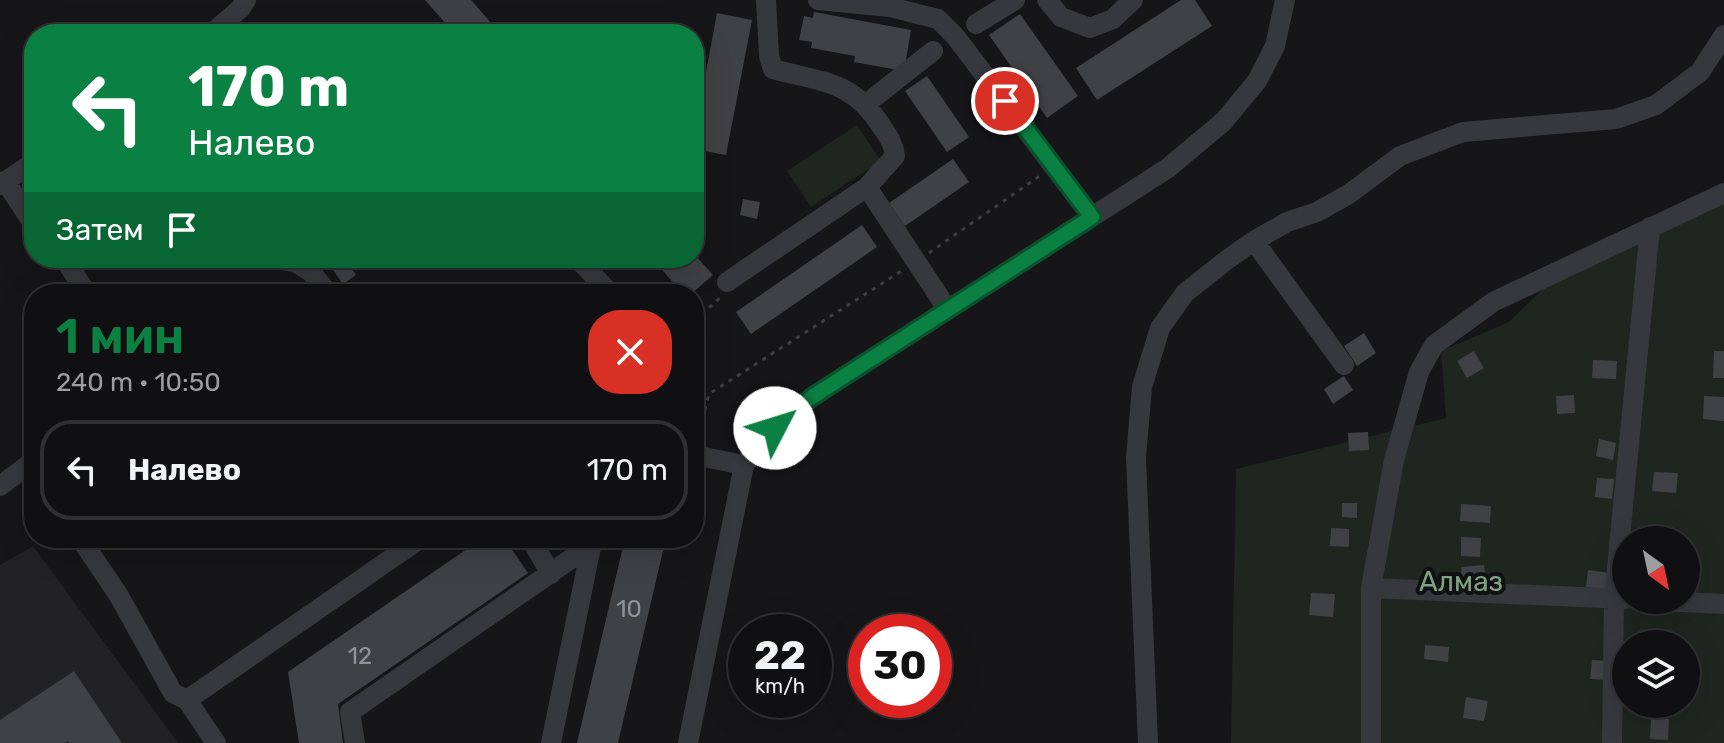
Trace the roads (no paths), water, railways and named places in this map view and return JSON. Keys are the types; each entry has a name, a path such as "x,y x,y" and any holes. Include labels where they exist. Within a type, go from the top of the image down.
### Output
{"street":[{"path":"223,24 246,0"},
{"path":"727,282 867,187 895,156 894,146 866,104 842,87 773,69 769,56 766,0"},
{"path":"818,0 890,7 938,19 955,36 1092,217"},
{"path":"976,24 1015,0"},
{"path":"1047,0 1061,17 1090,28 1113,19 1133,0"},
{"path":"688,743 744,465 775,428 812,397 1168,168 1224,121 1257,81 1275,46 1280,1"},
{"path":"1148,743 1136,458 1142,387 1160,328 1185,293 1254,241 1349,194 1400,156 1463,132 1616,119 1656,105 1700,72 1724,35"},
{"path":"866,104 933,51"},
{"path":"24,169 3,183 24,211"},
{"path":"867,187 948,310"},
{"path":"1371,743 1371,588 1394,460 1419,372 1434,345 1493,302 1724,193"},
{"path":"1626,526 1650,227"},
{"path":"1254,241 1344,365"},
{"path":"308,268 321,284"},
{"path":"586,268 602,284"},
{"path":"704,450 744,465"},
{"path":"0,486 24,469"},
{"path":"87,548 119,596 173,693 187,700 216,743"},
{"path":"187,700 213,679 406,548"},
{"path":"536,548 551,574"},
{"path":"355,743 350,712 584,548"},
{"path":"551,743 591,548"},
{"path":"1371,588 1612,599"},
{"path":"1700,603 1724,604"},
{"path":"1612,743 1619,614"}],"park label":[{"name":"Алмаз","path":"1461,581"}]}
